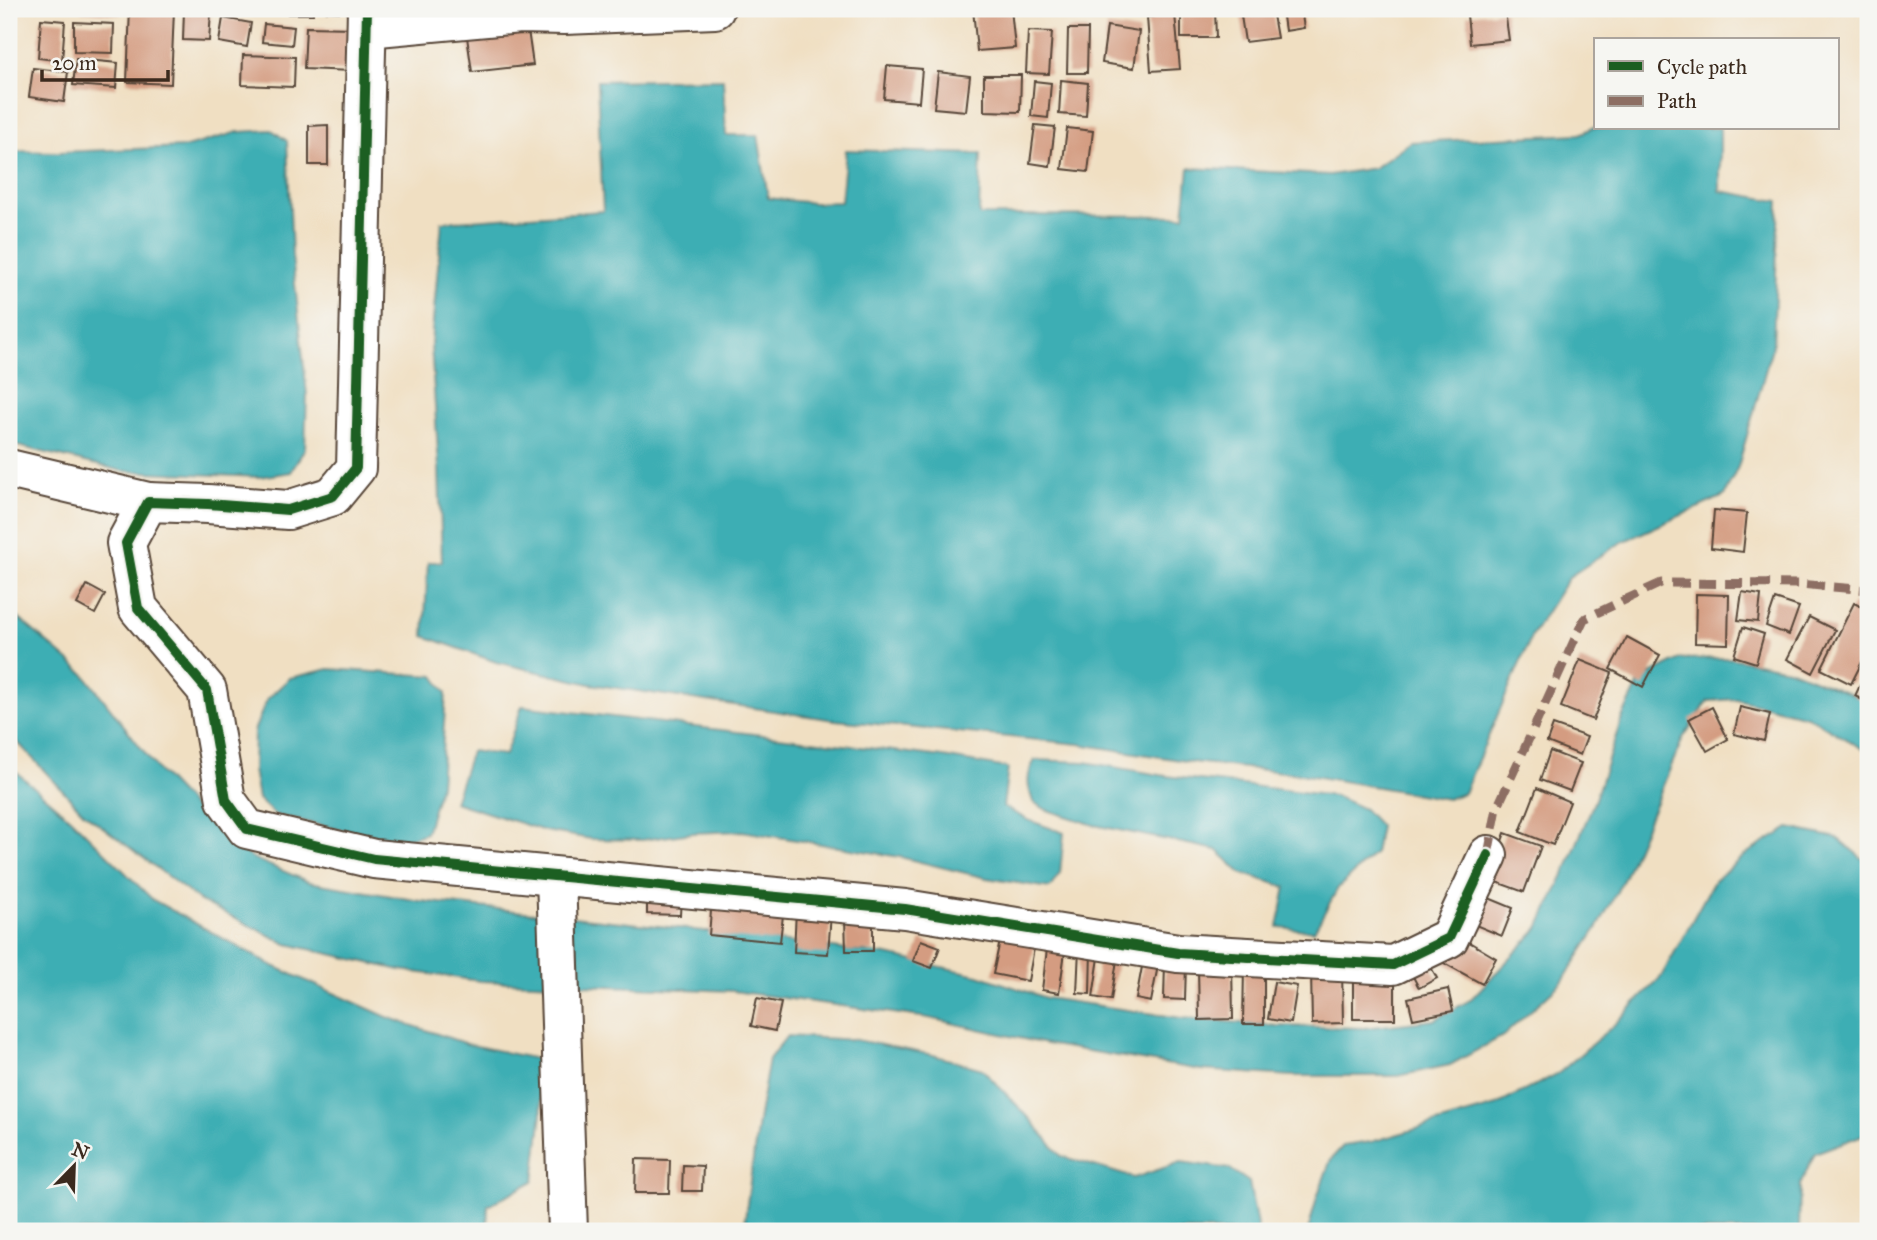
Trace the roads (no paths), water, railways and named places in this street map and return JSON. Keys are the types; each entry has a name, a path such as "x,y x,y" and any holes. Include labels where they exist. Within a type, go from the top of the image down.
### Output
{"street":[{"path":"9,469 148,502 288,510 333,496 356,468 367,18 715,9"},
{"path":"148,502 126,543 138,608 207,690 226,800 247,829 374,859 905,909 1178,953 1393,965 1449,938 1488,855"},
{"path":"556,877 568,1231"}],"water":[{"path":"723,79 726,135 758,135 768,198 814,203 841,202 846,150 981,154 979,215 1184,216 1189,168 1330,175 1374,168 1410,142 1580,134 1594,127 1594,130 1720,130 1720,191 1779,201 1773,344 1738,467 1724,496 1622,542 1569,577 1532,635 1464,793 1447,799 1301,774 1192,762 1079,744 835,720 590,684 496,662 424,636 428,562 442,562 431,344 442,222 603,211 597,81"},
{"path":"272,130 287,141 292,256 307,395 305,448 291,472 260,477 123,471 9,444 9,151 58,152 186,147 238,132"},
{"path":"9,610 84,674 159,771 210,825 252,858 309,882 421,901 678,928 887,955 978,975 1046,998 1182,1018 1278,1026 1364,1028 1434,1020 1470,1000 1539,928 1567,868 1594,802 1622,718 1641,679 1680,659 1730,658 1789,669 1868,701 1868,752 1807,716 1736,699 1708,701 1683,738 1624,878 1598,927 1562,982 1503,1036 1450,1065 1398,1076 1292,1076 1201,1070 1046,1044 929,1018 733,991 480,981 400,970 287,944 200,901 83,812 9,733"},
{"path":"329,669 434,676 446,693 440,785 426,833 405,840 337,829 275,815 258,799 253,770 254,731 267,699 290,678"},
{"path":"522,706 943,757 1008,768 1003,807 1028,820 1064,833 1060,873 1050,888 986,878 900,857 742,831 692,833 642,840 591,839 545,831 454,802 471,751 505,755"},
{"path":"1035,760 1085,762 1166,776 1335,796 1364,809 1380,826 1375,853 1338,888 1314,931 1278,927 1286,887 1241,873 1217,850 1094,825 1047,810 1033,802 1030,790 1028,780"},
{"path":"9,766 70,818 153,900 271,965 387,1017 467,1044 537,1059 542,1112 534,1181 488,1205 487,1231 9,1231"},
{"path":"1789,828 1837,838 1868,863 1868,1133 1815,1153 1800,1185 1799,1231 1308,1231 1331,1159 1343,1146 1371,1142 1493,1107 1559,1073 1615,1024 1661,977 1714,881 1749,852"},
{"path":"787,1036 856,1040 933,1055 982,1069 1061,1156 1134,1178 1181,1162 1230,1169 1249,1182 1258,1231 757,1231 745,1219 758,1122 769,1059"}]}
